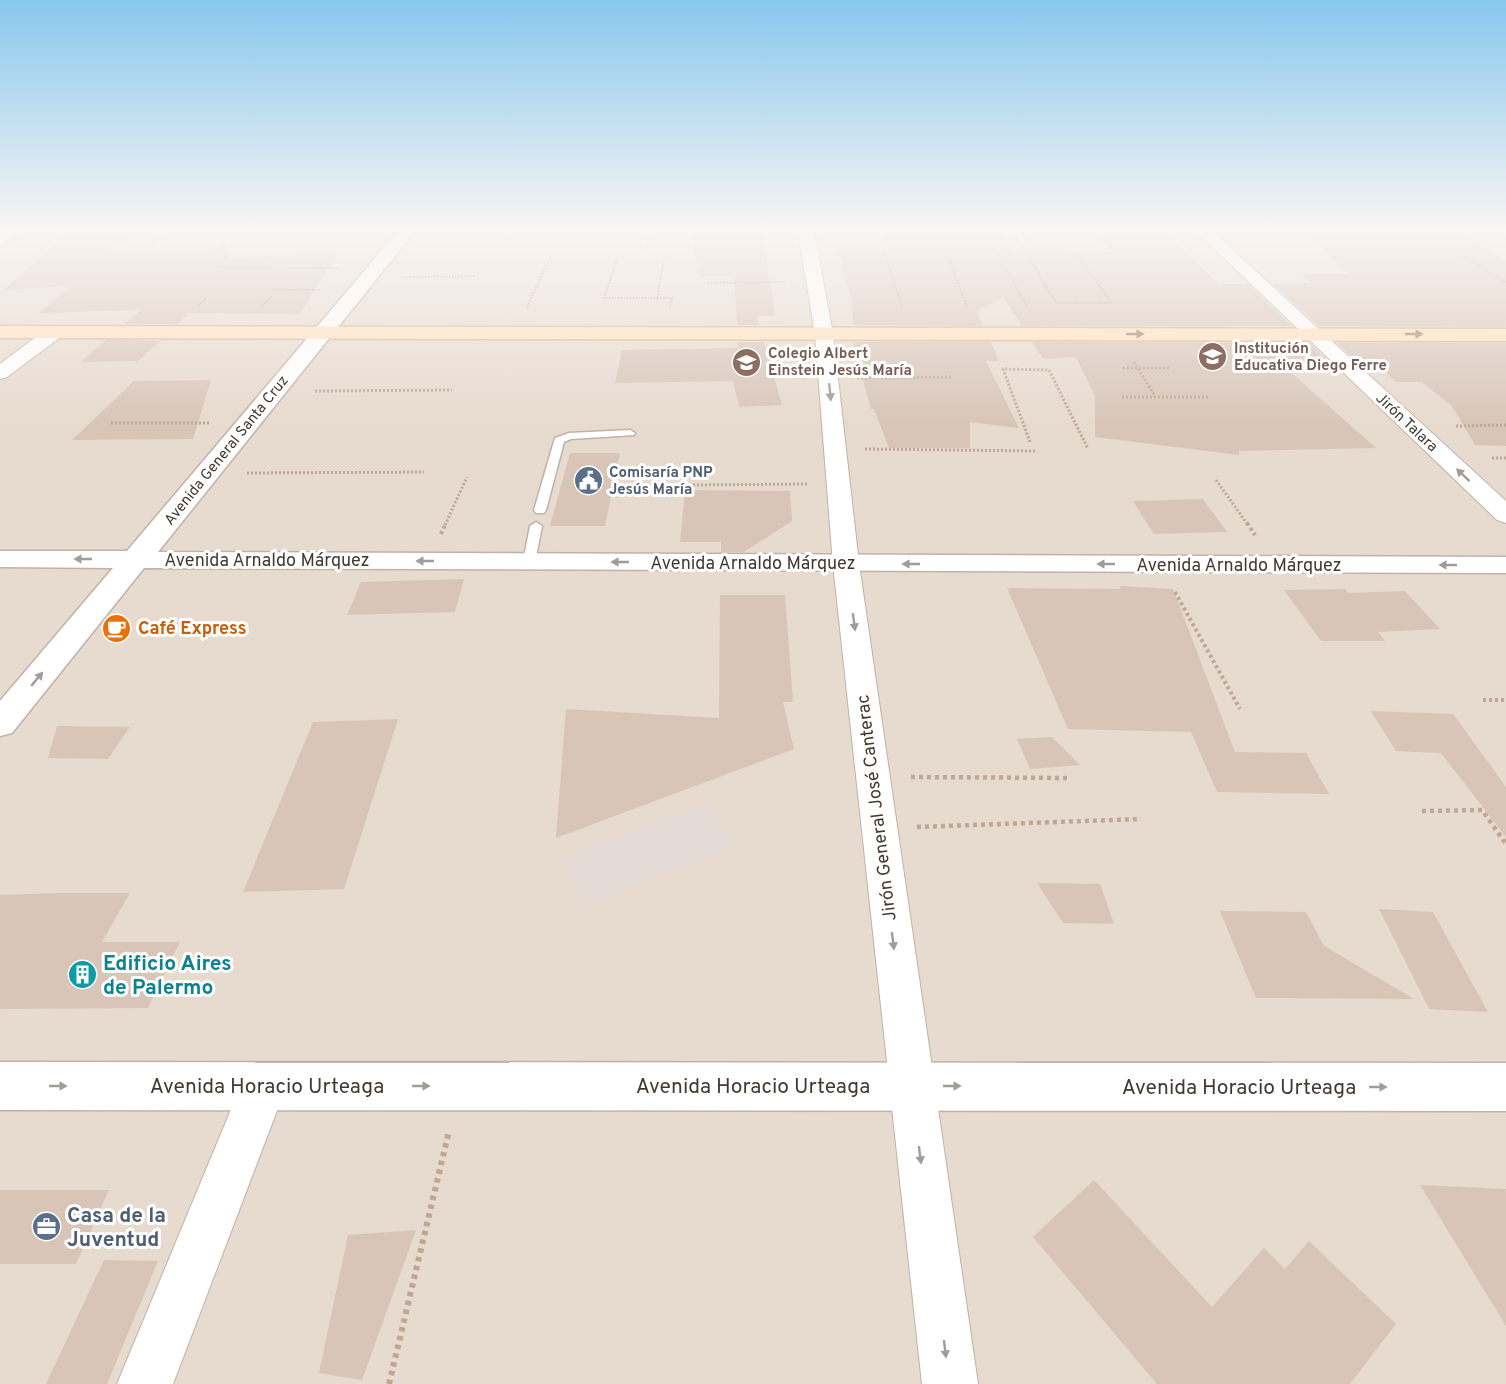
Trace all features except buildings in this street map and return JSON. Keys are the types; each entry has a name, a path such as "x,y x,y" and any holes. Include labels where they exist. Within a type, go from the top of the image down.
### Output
{"main road":[{"path":"0,332 1506,334"}],"street":[{"name":"Avenida General Santa Cruz","path":"0,724 352,296"},
{"name":"Jirón General José Canterac","path":"817,296 824,334 846,564 950,1384"},
{"name":"Jirón Talara","path":"1272,296 1506,515"},
{"path":"0,373 55,332"},
{"name":"Avenida Arnaldo Márquez","path":"0,559 1506,565"},
{"name":"Avenida Horacio Urteaga","path":"0,1086 1506,1087"},
{"path":"145,1384 262,1087"}],"lane":[{"path":"540,510 560,440 569,436 630,433"},
{"path":"529,562 536,526"}],"path":[{"path":"515,333 532,296"},
{"path":"605,296 604,298 672,298 666,333"},
{"path":"898,296 910,334"},
{"path":"962,296 977,334"},
{"path":"1020,296 1041,334"},
{"path":"1051,296 1056,303 1112,303 1107,296"},
{"path":"1117,334 1156,397"},
{"path":"1123,368 1171,368"},
{"path":"1030,442 1003,369 1049,370 1088,449"},
{"path":"828,379 952,377"},
{"path":"273,391 452,390"},
{"path":"1122,397 1209,398"},
{"path":"111,423 248,423"},
{"path":"835,449 1035,451"},
{"path":"207,474 424,472"},
{"path":"429,561 467,477"},
{"path":"1216,480 1276,565"},
{"path":"693,485 839,484"},
{"path":"1160,564 1240,709"},
{"path":"1483,700 1506,700"},
{"path":"873,776 1069,778"},
{"path":"1422,811 1482,810 1506,844"},
{"path":"879,828 1141,819"},
{"path":"389,1384 459,1086"}],"shaded area":[{"path":"0,296 1506,296 1506,1384 0,1384"},
{"path":"708,802 734,846 583,906 562,858"}],"place":[{"name":"Institución Educativa Diego Ferre","path":"1213,357"},
{"name":"Colegio Albert Einstein Jesús María","path":"747,362"},
{"name":"Comisaría PNP Jesús María","path":"588,481"},
{"name":"Café Express","path":"117,628"},
{"name":"Edificio Aires de Palermo","path":"82,975"},
{"name":"Casa de la Juventud","path":"46,1227"}]}
